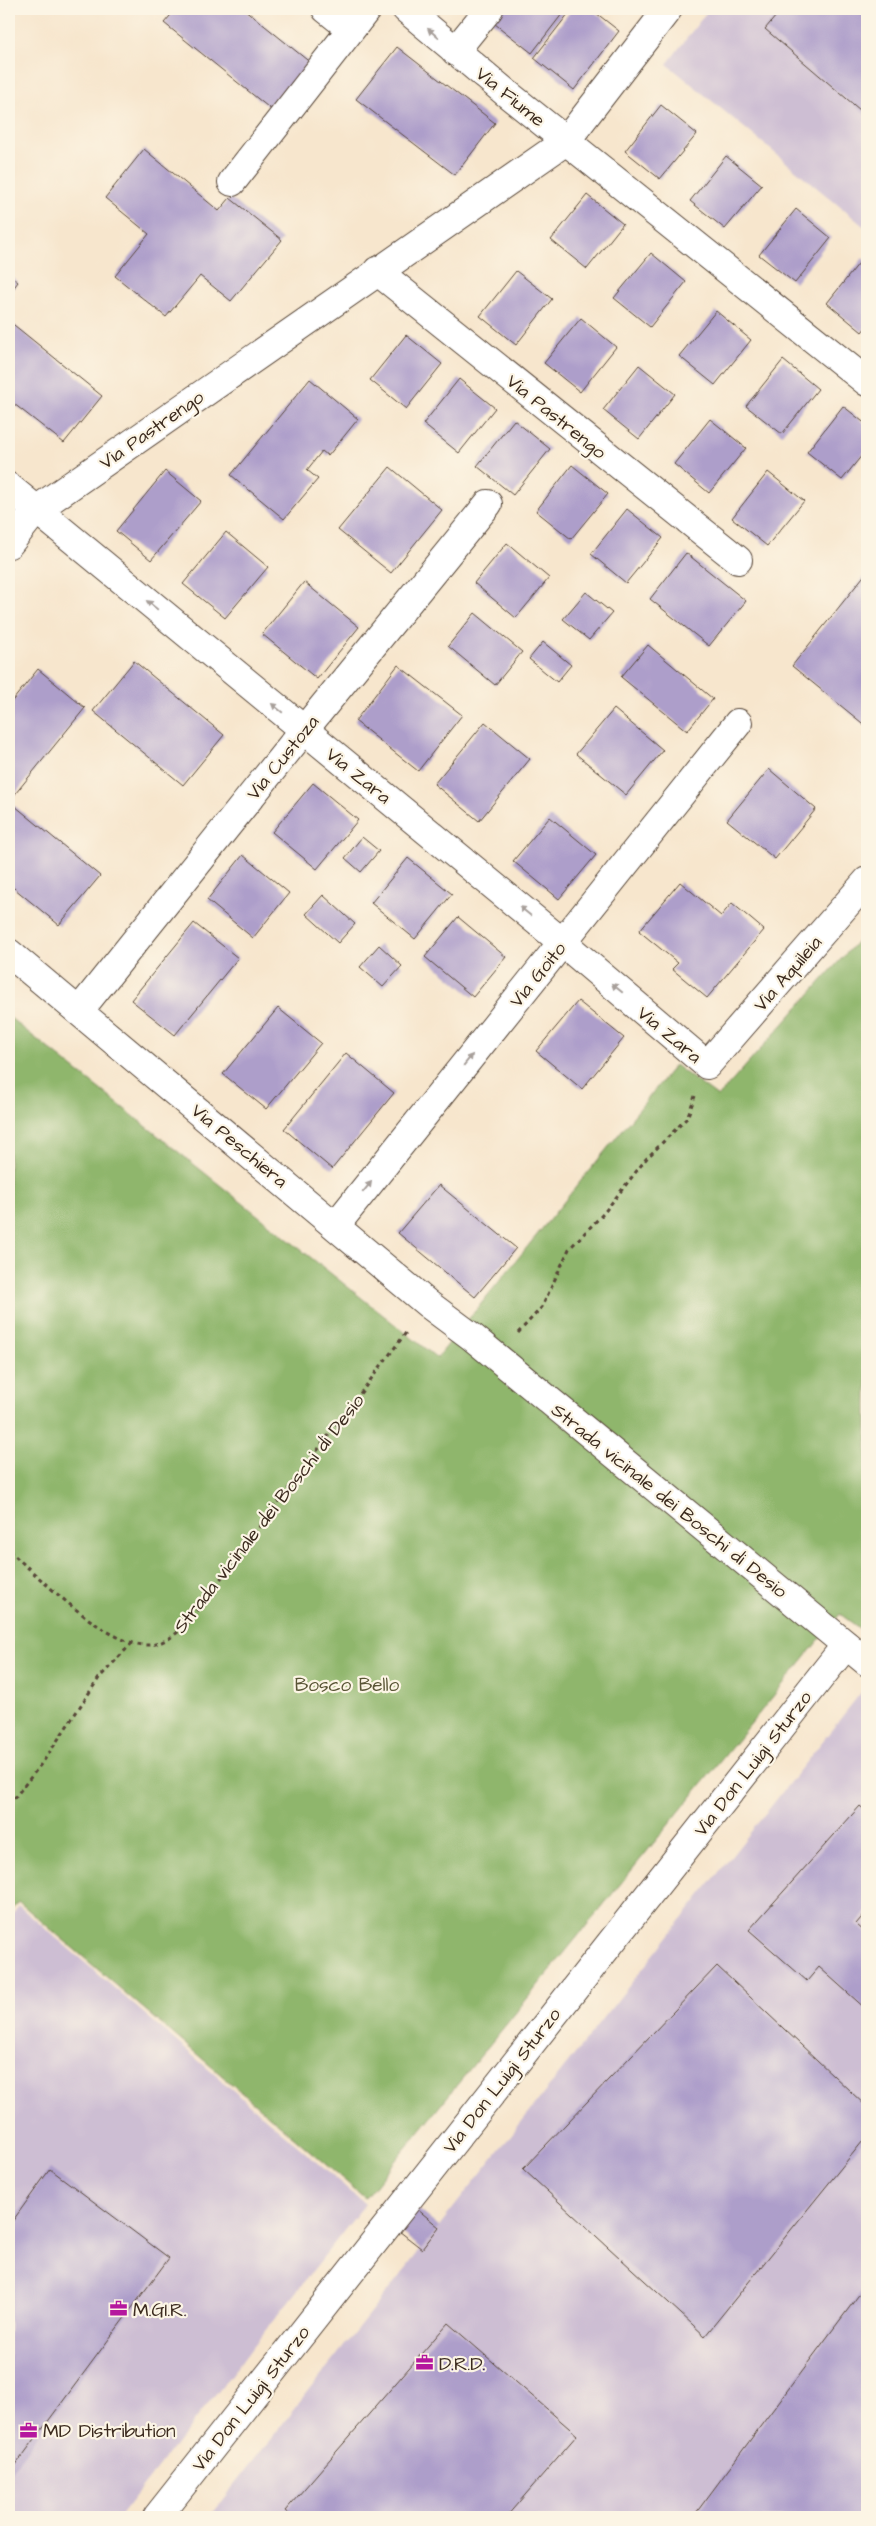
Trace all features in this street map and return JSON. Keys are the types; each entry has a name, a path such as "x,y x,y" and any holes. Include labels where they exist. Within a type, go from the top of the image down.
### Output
{"street":[{"path":"232,182 359,19 326,9"},
{"name":"Via Fiume","path":"406,9 455,52 566,141"},
{"path":"455,52 489,9"},
{"name":"Via Pastrengo","path":"9,544 36,510 566,141 668,9"},
{"path":"566,141 867,382"},
{"name":"Via Pastrengo","path":"377,271 738,560"},
{"name":"Via Zara","path":"9,487 562,942 707,1065"},
{"name":"Via Custoza","path":"79,1011 488,504"},
{"name":"Via Goito","path":"336,1225 738,724"},
{"name":"Via Aquileia","path":"707,1065 867,881"},
{"name":"Via Peschiera","path":"9,953 428,1304 471,1336"},
{"name":"Strada vicinale dei Boschi di Desio","path":"471,1336 867,1662"},
{"name":"Via Don Luigi Sturzo","path":"158,2517 846,1644"}],"path":[{"path":"495,1357 542,1307 570,1248 603,1214 646,1159 687,1118 707,1065"},
{"name":"Strada vicinale dei Boschi di Desio","path":"9,1551 104,1631 132,1643 149,1645 170,1639 185,1626 428,1304"},
{"path":"9,1805 45,1760 100,1678 132,1643"}],"shaded area":[{"path":"709,9 867,9 867,229 667,64"},
{"path":"863,1690 867,1693 867,2517 209,2517"},
{"path":"19,1906 365,2204 119,2517 9,2517 9,1919"}],"green space":[{"name":"Bosco Bello","path":"867,930 867,1634 840,1614 365,2198 19,1902 9,1914 9,1017 437,1358 675,1065 718,1097"}],"building":[{"path":"176,9 244,9 312,64 273,111 164,23"},
{"path":"499,9 566,9 532,53 490,20"},
{"path":"572,9 591,9 619,31 574,90 534,58"},
{"path":"782,9 867,9 867,116 765,29"},
{"path":"397,47 495,123 455,175 356,99"},
{"path":"661,105 697,134 660,179 625,151"},
{"path":"144,149 219,211 230,198 282,240 231,301 200,276 166,317 115,276 149,234 105,198"},
{"path":"726,156 762,185 725,229 690,201"},
{"path":"587,195 623,224 587,269 551,240"},
{"path":"796,209 831,238 795,283 759,255"},
{"path":"651,253 686,282 650,327 614,298"},
{"path":"863,258 867,262 867,326 862,332 827,303"},
{"path":"516,271 552,299 516,345 480,316"},
{"path":"9,275 18,282 9,294"},
{"path":"716,311 751,340 715,385 679,356"},
{"path":"581,318 616,347 580,392 544,363"},
{"path":"9,321 102,396 64,443 9,400"},
{"path":"406,335 442,364 406,409 370,380"},
{"path":"783,360 818,389 782,434 746,406"},
{"path":"639,365 675,394 639,439 603,410"},
{"path":"310,379 358,419 328,456 322,451 307,470 318,479 284,519 231,475"},
{"path":"459,379 495,408 459,453 423,424"},
{"path":"843,406 867,425 867,449 842,480 807,452"},
{"path":"710,419 746,448 709,493 674,464"},
{"path":"514,420 550,449 513,495 477,466"},
{"path":"572,465 608,494 571,539 536,511"},
{"path":"390,467 442,510 391,573 338,530"},
{"path":"165,471 201,501 151,560 116,531"},
{"path":"768,472 804,501 767,546 732,518"},
{"path":"627,509 663,538 626,583 591,554"},
{"path":"226,532 268,567 225,618 183,584"},
{"path":"507,543 549,578 516,618 474,583"},
{"path":"686,553 746,601 709,646 650,599"},
{"path":"867,572 867,727 792,666"},
{"path":"304,582 359,627 317,679 262,634"},
{"path":"586,592 612,613 589,640 563,619"},
{"path":"475,613 522,652 495,685 448,646"},
{"path":"543,642 571,665 557,682 529,659"},
{"path":"648,645 713,699 687,731 621,677"},
{"path":"134,661 224,735 183,785 93,711"},
{"path":"398,665 462,715 418,771 355,721"},
{"path":"38,669 85,708 11,799 9,796 9,705"},
{"path":"614,709 663,750 626,795 576,754"},
{"path":"485,722 530,759 479,821 434,784"},
{"path":"769,769 816,809 775,859 727,820"},
{"path":"313,783 358,820 317,869 272,832"},
{"path":"15,806 100,876 59,925 9,884 9,814"},
{"path":"550,817 596,855 559,899 513,861"},
{"path":"362,837 379,851 361,872 345,858"},
{"path":"243,855 289,893 253,938 207,900"},
{"path":"408,858 452,894 415,939 371,903"},
{"path":"680,882 721,916 732,903 764,930 707,998 672,969 678,963 639,931"},
{"path":"323,895 355,924 338,943 306,914"},
{"path":"458,917 506,957 473,997 425,957"},
{"path":"194,923 238,958 175,1035 131,1000"},
{"path":"379,945 402,966 383,987 360,967"},
{"path":"578,1001 624,1038 582,1089 536,1051"},
{"path":"278,1008 321,1043 266,1109 223,1074"},
{"path":"346,1053 394,1093 332,1169 284,1129"},
{"path":"439,1185 516,1248 475,1297 398,1233"},
{"path":"860,1806 867,1812 867,1911 856,1924 867,1934 867,2010 819,1967 807,1981 749,1930"},
{"path":"717,1966 867,2107 867,2136 705,2336 523,2169"},
{"path":"50,2169 169,2258 9,2474 9,2226"},
{"path":"417,2209 439,2227 422,2249 399,2231"},
{"path":"867,2284 867,2517 693,2517 751,2439"},
{"path":"448,2323 577,2435 506,2517 293,2517 285,2511"}],"place":[{"name":"M.GI.R.","path":"119,2309"},
{"name":"D.R.D.","path":"425,2363"},
{"name":"MD Distribution","path":"29,2430"}]}
